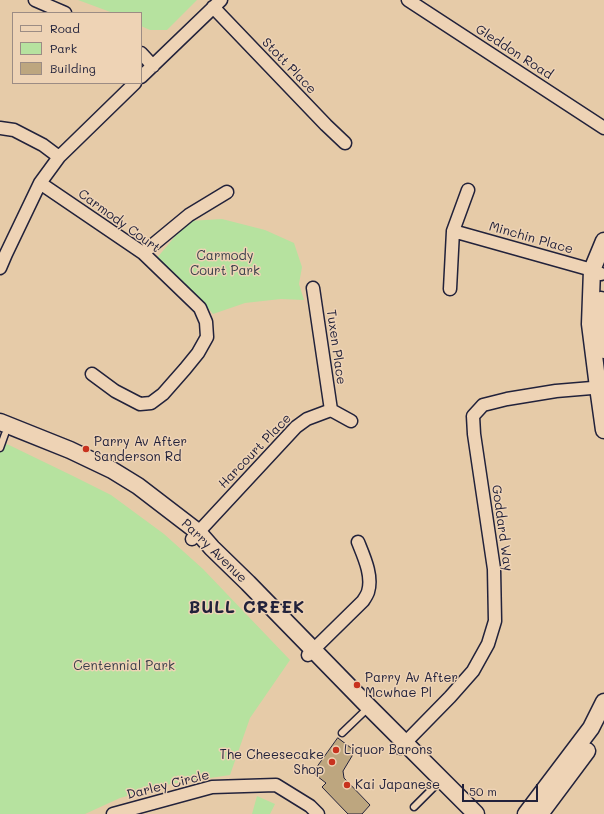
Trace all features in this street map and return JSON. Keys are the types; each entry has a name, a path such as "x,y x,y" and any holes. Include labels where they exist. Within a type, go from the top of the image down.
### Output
{"main road":[{"path":"604,241 590,324 601,387 604,430"},
{"path":"599,270 604,350"},
{"name":"Parry Avenue","path":"1,434 62,455 109,478 147,502 195,536 271,616 311,653 438,782 476,814"},
{"path":"526,814 591,728 604,702"},
{"path":"540,814 593,744 604,724"},
{"name":"Parry Avenue","path":"438,782 462,814"}],"street":[{"path":"35,0 64,12"},
{"name":"Gleddon Road","path":"408,0 604,128"},
{"path":"142,76 217,4"},
{"name":"Stott Place","path":"217,4 326,125 346,143"},
{"path":"142,54 153,66"},
{"path":"0,268 3,253 40,183 60,157 134,84"},
{"path":"0,128 14,130 43,145 60,157"},
{"name":"Carmody Court","path":"40,183 143,253 200,308 206,322 207,337 198,353 162,394 151,403 140,404 115,391 92,374"},
{"path":"450,289 453,231 468,190"},
{"path":"143,253 189,215 227,192"},
{"name":"Minchin Place","path":"453,231 599,270"},
{"name":"Tuxen Place","path":"313,288 331,410"},
{"name":"Goddard Way","path":"402,745 473,672 488,644 495,621 494,569 474,434 473,416 483,405 501,400 530,395 601,387"},
{"path":"331,410 351,421"},
{"name":"Harcourt Place","path":"195,536 296,427 307,419 331,410"},
{"path":"311,653 363,601 368,592 368,567 358,542"},
{"name":"Darley Circle","path":"112,814 212,787 276,785 310,806 318,814"}],"lane":[{"path":"342,733 366,710"},
{"path":"414,807 438,782"}],"green space":[{"path":"78,0 197,0 167,30 150,30 142,26 142,12 110,12"},
{"name":"Carmody Court Park","path":"222,219 265,230 294,243 302,267 299,284 304,300 281,299 245,303 213,314 198,296 156,259 188,221"},
{"name":"Centennial Park","path":"0,442 111,495 164,534 203,569 290,660 250,718 230,775 170,784 120,798 85,814 0,814"},
{"path":"257,796 275,804 270,814 252,814"}],"building":[{"path":"338,738 355,751 343,771 344,778 370,805 362,814 348,814 322,787 326,783 313,773"}],"place":[{"name":"Parry Av After Sanderson Rd","path":"86,449"},
{"name":"Parry Av After Mcwhae Pl","path":"357,685"},
{"name":"Liquor Barons","path":"336,750"},
{"name":"The Cheesecake Shop","path":"332,762"},
{"name":"Kai Japanese","path":"347,785"}],"district":[{"name":"BULL CREEK","path":"247,608"}]}
